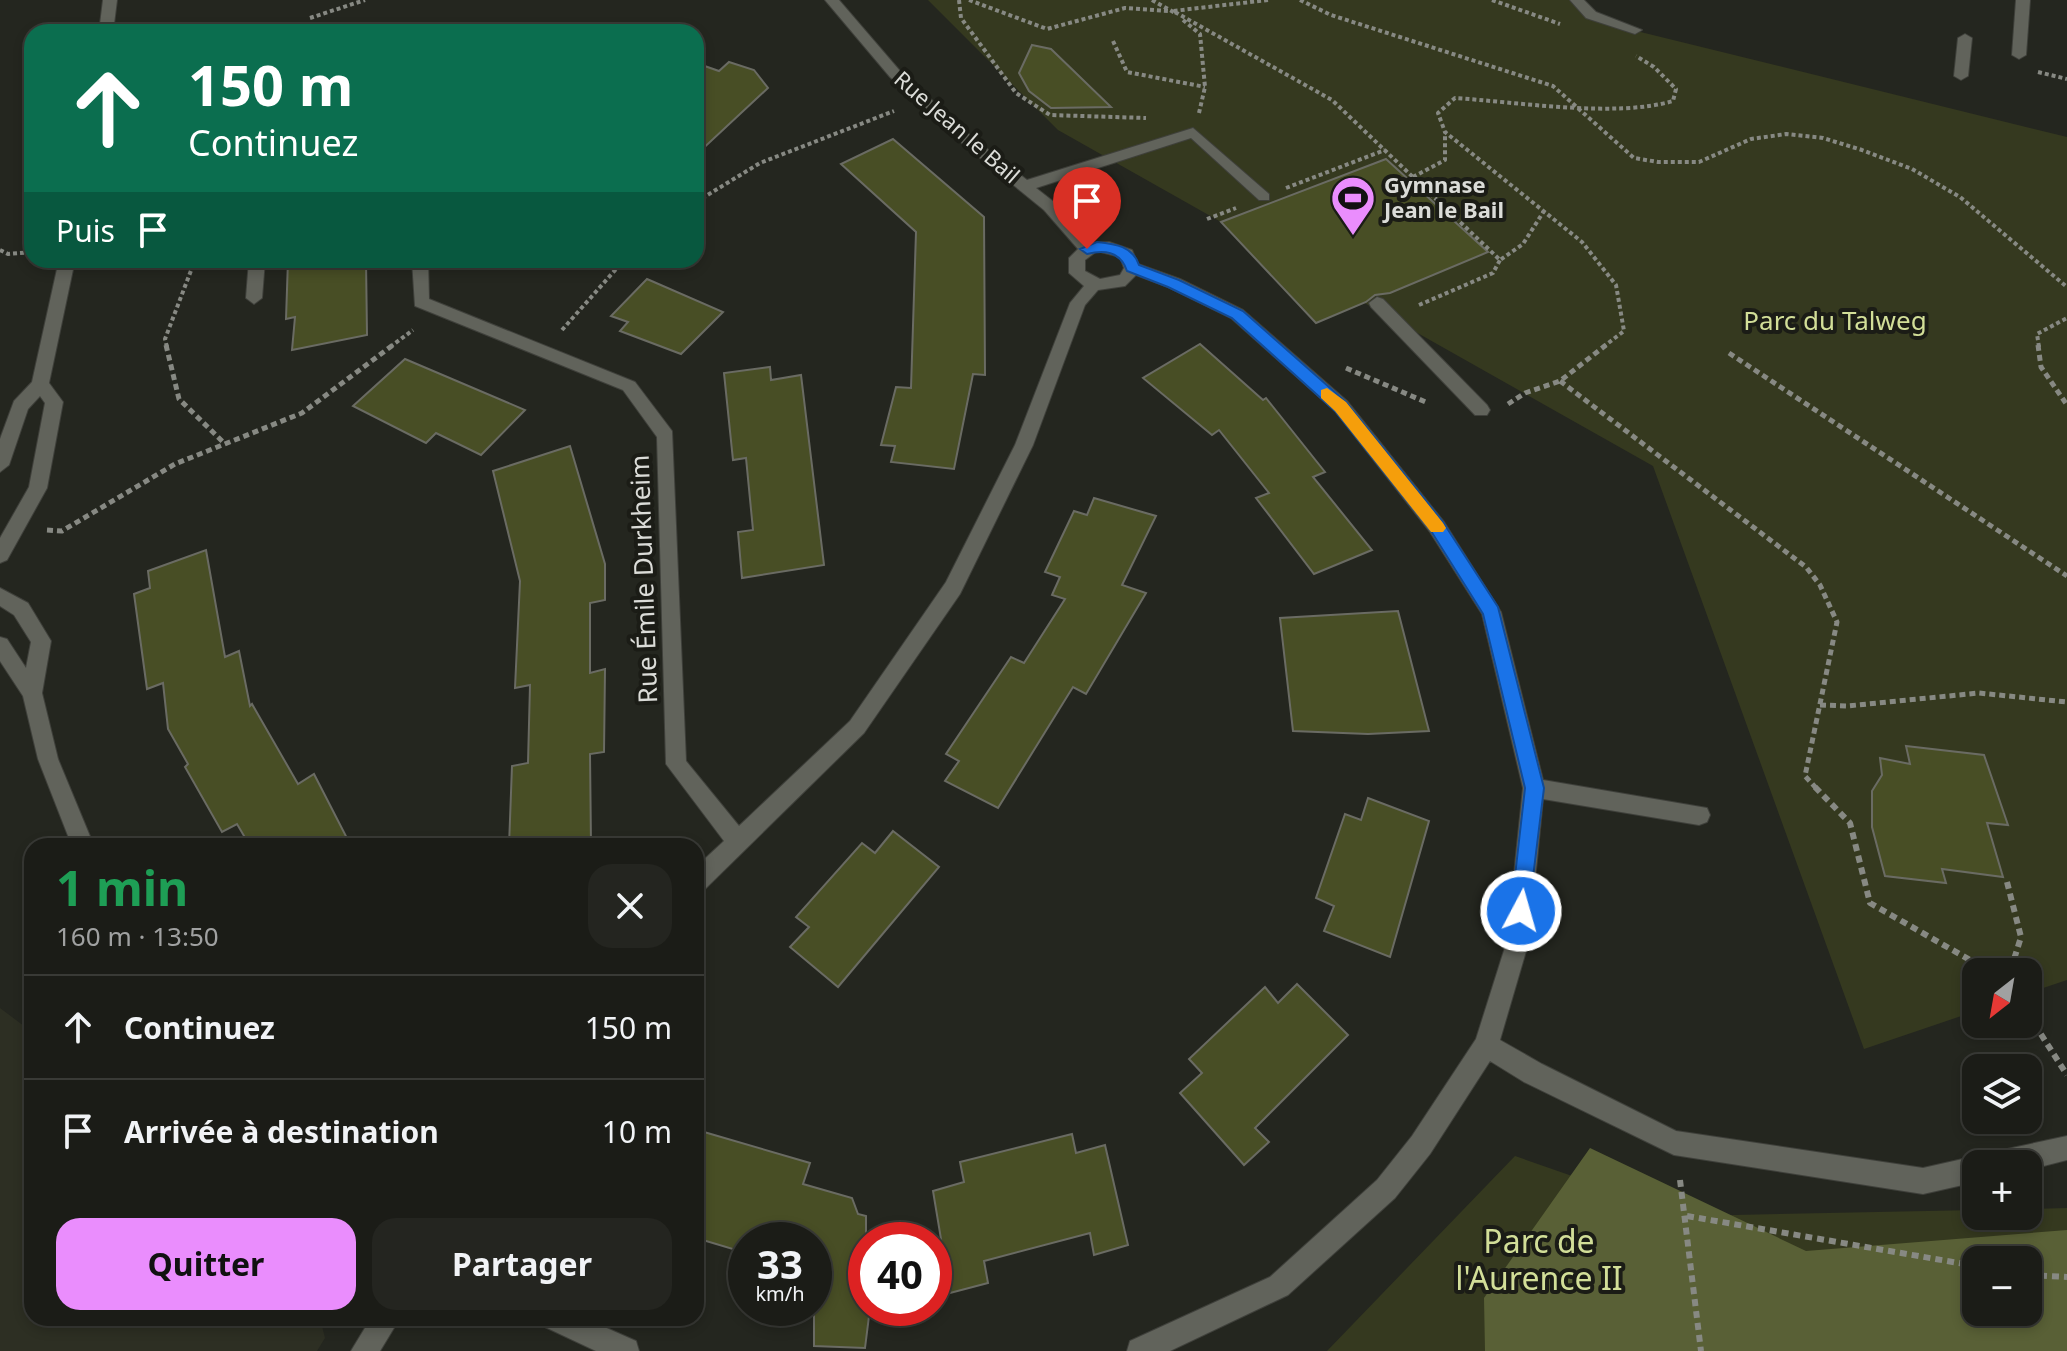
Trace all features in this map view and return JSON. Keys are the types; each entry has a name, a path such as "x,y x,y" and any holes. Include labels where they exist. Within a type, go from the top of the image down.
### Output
{"street":[{"path":"107,24 110,0"},
{"name":"Rue Jean le Bail","path":"832,0 850,25 923,100 1049,206 1087,249"},
{"path":"1577,0 1591,15 1635,30"},
{"path":"2019,55 2023,0"},
{"path":"1961,76 1965,38"},
{"path":"1025,186 1193,132 1264,197"},
{"path":"1097,246 1119,250 1132,261 1132,268 1130,274 1119,283 1094,284 1081,278 1075,268 1077,258 1087,249 1097,246"},
{"path":"0,465 20,406 40,384 65,268"},
{"path":"254,298 256,268"},
{"path":"422,268 430,306"},
{"path":"1132,268 1174,283 1237,314 1341,406 1437,527 1491,612 1534,788 1518,941 1486,1045 1438,1120 1386,1189 1279,1286 1140,1351"},
{"path":"704,874 857,727 953,588 1024,445 1078,303 1094,284"},
{"path":"1377,303 1481,410"},
{"name":"Rue Émile Durkheim","path":"430,306 629,386 666,436 676,764 738,842"},
{"path":"0,555 17,530 38,488 54,402 40,384"},
{"path":"0,596 21,609 41,641 32,693"},
{"path":"3,654 32,693 48,759 80,838"},
{"path":"1534,788 1699,815"},
{"path":"1486,1045 1533,1073 1674,1143 1923,1181 1962,1172"},
{"path":"2042,1154 2067,1148"},
{"path":"364,1351 381,1326"},
{"path":"571,1326 626,1351"}],"path":[{"path":"310,18 365,0"},
{"path":"959,0 961,18 1016,93 1050,115 1140,116 1193,132 1205,87 1200,34 1173,11"},
{"path":"969,0 1047,29 1125,8 1173,11 1268,0"},
{"path":"1152,0 1332,100 1500,260"},
{"path":"1300,0 1331,15 1553,86 1634,158 1658,162 1699,162 1751,139 1786,134 1823,138 1862,150 1912,169 1960,197 2067,287"},
{"path":"1492,0 1571,29"},
{"path":"1113,41 1127,72 1205,87"},
{"path":"1413,177 1445,160 1445,132 1438,113 1455,98 1650,108 1673,101 1676,89 1654,67 1629,51"},
{"path":"704,197 760,163 923,100"},
{"path":"1445,132 1582,242 1616,285 1624,331 1560,381 1525,393 1500,409"},
{"path":"1207,219 1385,150"},
{"path":"1451,293 1493,273 1500,260 1523,244 1544,211"},
{"path":"0,250 8,254 24,253"},
{"path":"191,268 165,339 179,399 224,443"},
{"path":"542,351 617,268"},
{"path":"17,530 62,531 175,464 302,413 430,306"},
{"path":"2067,318 2037,334 2041,367 2067,405"},
{"path":"1729,353 2067,576"},
{"path":"1297,368 1351,368 1436,406"},
{"path":"1560,381 1806,567 1820,585 1837,622 1805,776 1850,823 1870,903 1966,958"},
{"path":"1820,705 1847,706 1979,693 2067,702"},
{"path":"2007,882 2021,937 2014,958"},
{"path":"2042,1036 2067,1075"},
{"path":"1674,1143 1687,1216 1701,1351"},
{"path":"1687,1216 1962,1264"},
{"path":"2042,1276 2067,1277"}],"shaded area":[{"path":"0,1008 24,1026 24,1326 322,1326 325,1338 317,1351 0,1351"}],"green space":[{"name":"Parc du Talweg","path":"928,0 1577,0 1612,25 2067,137 2067,980 2042,988 2042,958 1962,958 1962,1016 1864,1049 1653,466 1058,130"},
{"name":"Parc de l'Aurence II","path":"1590,1148 1806,1251 2067,1230 2067,1351 1485,1351 1484,1298"},
{"name":"Parc de l'Aurence II","path":"1515,1156 1687,1216 1962,1210 1962,1230 2042,1230 2042,1209 2067,1208 2067,1351 1327,1351"}],"building":[{"path":"1032,45 1051,49 1111,107 1051,108 1029,91 1019,73"},
{"path":"729,62 754,70 768,88 704,148 704,66 719,71"},
{"path":"893,139 984,217 985,375 973,374 954,469 891,462 895,446 881,445 896,387 911,388 916,232 841,164"},
{"name":"Gymnase Jean le Bail","path":"1386,159 1488,252 1390,293 1375,295 1366,302 1316,323 1221,222"},
{"path":"288,268 366,268 367,335 292,350 295,317 286,319"},
{"path":"647,279 723,312 681,354 620,331 628,322 611,316"},
{"path":"1200,344 1263,400 1266,398 1325,472 1313,477 1372,550 1314,574 1256,498 1269,493 1219,430 1212,435 1143,378"},
{"path":"405,359 525,410 481,455 436,433 426,443 353,406"},
{"path":"770,367 771,380 801,375 824,565 742,578 738,532 753,530 746,458 733,460 724,373"},
{"path":"570,446 605,564 605,600 590,603 590,673 605,669 604,752 590,754 591,838 509,838 512,766 528,763 530,685 515,688 520,581 493,471"},
{"path":"1094,498 1156,516 1122,585 1146,593 1086,694 1073,687 998,808 945,781 959,761 946,754 1011,657 1024,663 1065,599 1052,595 1060,577 1045,572 1074,511 1087,515"},
{"path":"206,550 225,657 239,651 250,706 252,704 298,784 314,774 347,838 245,838 237,824 222,832 185,767 188,764 168,729 163,683 147,689 134,594 150,588 148,571"},
{"path":"1398,611 1429,731 1368,734 1293,731 1280,618"},
{"path":"1906,746 1984,755 2008,825 1987,823 2003,877 1942,869 1946,883 1885,876 1872,827 1872,791 1882,775 1880,758 1910,764"},
{"path":"1368,798 1429,821 1390,957 1324,931 1334,906 1316,898 1345,814 1361,820"},
{"path":"893,831 939,867 838,987 790,947 809,927 796,917 862,843 875,853"},
{"path":"1297,984 1348,1035 1255,1128 1269,1142 1244,1165 1180,1093 1202,1073 1189,1059 1265,987 1278,1003"},
{"path":"704,1132 810,1163 803,1184 852,1198 858,1214 866,1216 866,1222 848,1222 848,1326 868,1326 865,1348 814,1346 814,1326 832,1326 832,1222 728,1222 728,1248 704,1240"},
{"path":"1072,1134 1076,1153 1105,1145 1128,1245 1094,1255 1090,1233 984,1261 988,1283 952,1292 952,1222 938,1222 933,1191 964,1182 960,1162"}],"slow traffic":[{"path":"1327,394 1341,406 1437,528"}],"place":[{"name":"Gymnase Jean le Bail","path":"1353,237"}],"route":[{"path":"1087,249 1097,246 1119,250 1132,261 1132,268 1174,283 1237,314 1341,406 1437,527 1491,612 1534,788 1521,911"}]}
